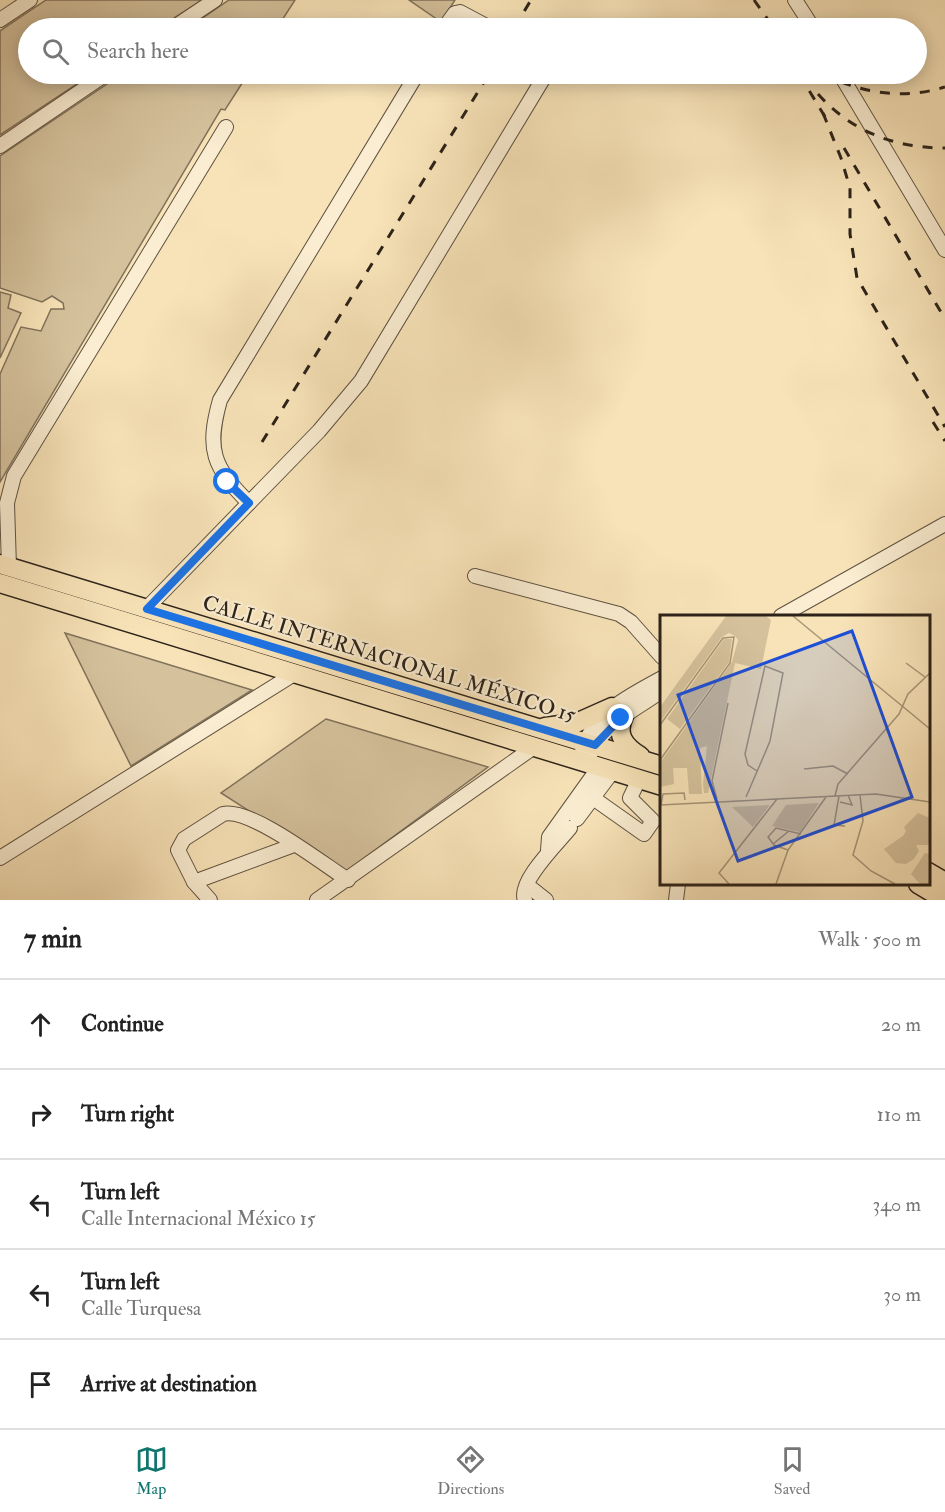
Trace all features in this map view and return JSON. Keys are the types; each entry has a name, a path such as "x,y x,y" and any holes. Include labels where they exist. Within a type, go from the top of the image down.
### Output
{"main road":[{"name":"CALLE INTERNACIONAL MÉXICO 15","path":"4,565 658,765"},
{"name":"CALLE INTERNACIONAL MÉXICO 15","path":"0,583 660,785"},
{"path":"538,727 576,723 618,712 620,731 626,747 658,765"},
{"path":"930,873 945,882"},
{"path":"920,885 945,900"}],"street":[{"path":"0,20 30,0"},
{"path":"187,18 215,0"},
{"path":"795,0 807,18"},
{"path":"451,18 455,13 460,12 471,18"},
{"path":"0,146 91,84"},
{"path":"249,503 227,482 216,460 213,445 214,428 220,400 411,84"},
{"path":"147,609 318,431 361,381 540,84"},
{"path":"846,84 945,250"},
{"path":"4,565 8,503 14,476 226,127"},
{"path":"782,615 945,524"},
{"path":"475,576 619,614 637,628 660,655"},
{"path":"0,858 294,674"},
{"path":"525,900 523,896 527,885 548,850 560,841 593,798 594,765 590,743 618,712 660,680"},
{"path":"618,712 660,692"},
{"path":"317,900 534,747"},
{"path":"548,850 549,837 594,765"},
{"path":"593,798 644,834 653,821 630,798 639,779"},
{"path":"210,900 194,882 179,856 180,844 223,814 231,812 247,815 348,880"},
{"path":"194,882 294,845"},
{"path":"527,885 546,900"},
{"path":"676,900 678,885"}],"shaded area":[{"path":"46,0 202,0 174,18 19,18"},
{"path":"229,0 295,0 283,18 203,18"},
{"path":"409,0 455,0 444,18 435,18"},
{"path":"18,19 18,84 77,84 0,135 0,31"},
{"path":"107,84 242,84 225,110 221,109 0,482 0,374 21,327 41,331 51,309 64,309 63,303 52,296 42,302 0,288 0,156"},
{"path":"0,292 11,295 8,308 21,313 0,358"},
{"path":"65,633 252,690 131,766"},
{"path":"326,719 488,767 345,872 221,793"}],"railway":[{"path":"520,18 531,0"},
{"path":"754,0 767,18"},
{"path":"262,442 483,84"},
{"path":"805,84 827,120"},
{"path":"846,84 867,90 898,94 945,87"},
{"path":"818,94 845,118 876,135 909,145 945,148"},
{"path":"823,113 850,188 850,234 857,278 945,427"},
{"path":"844,148 945,319"},
{"path":"933,422 945,441"}],"route":[{"path":"227,482 249,503 147,609 595,745 621,718"}]}
